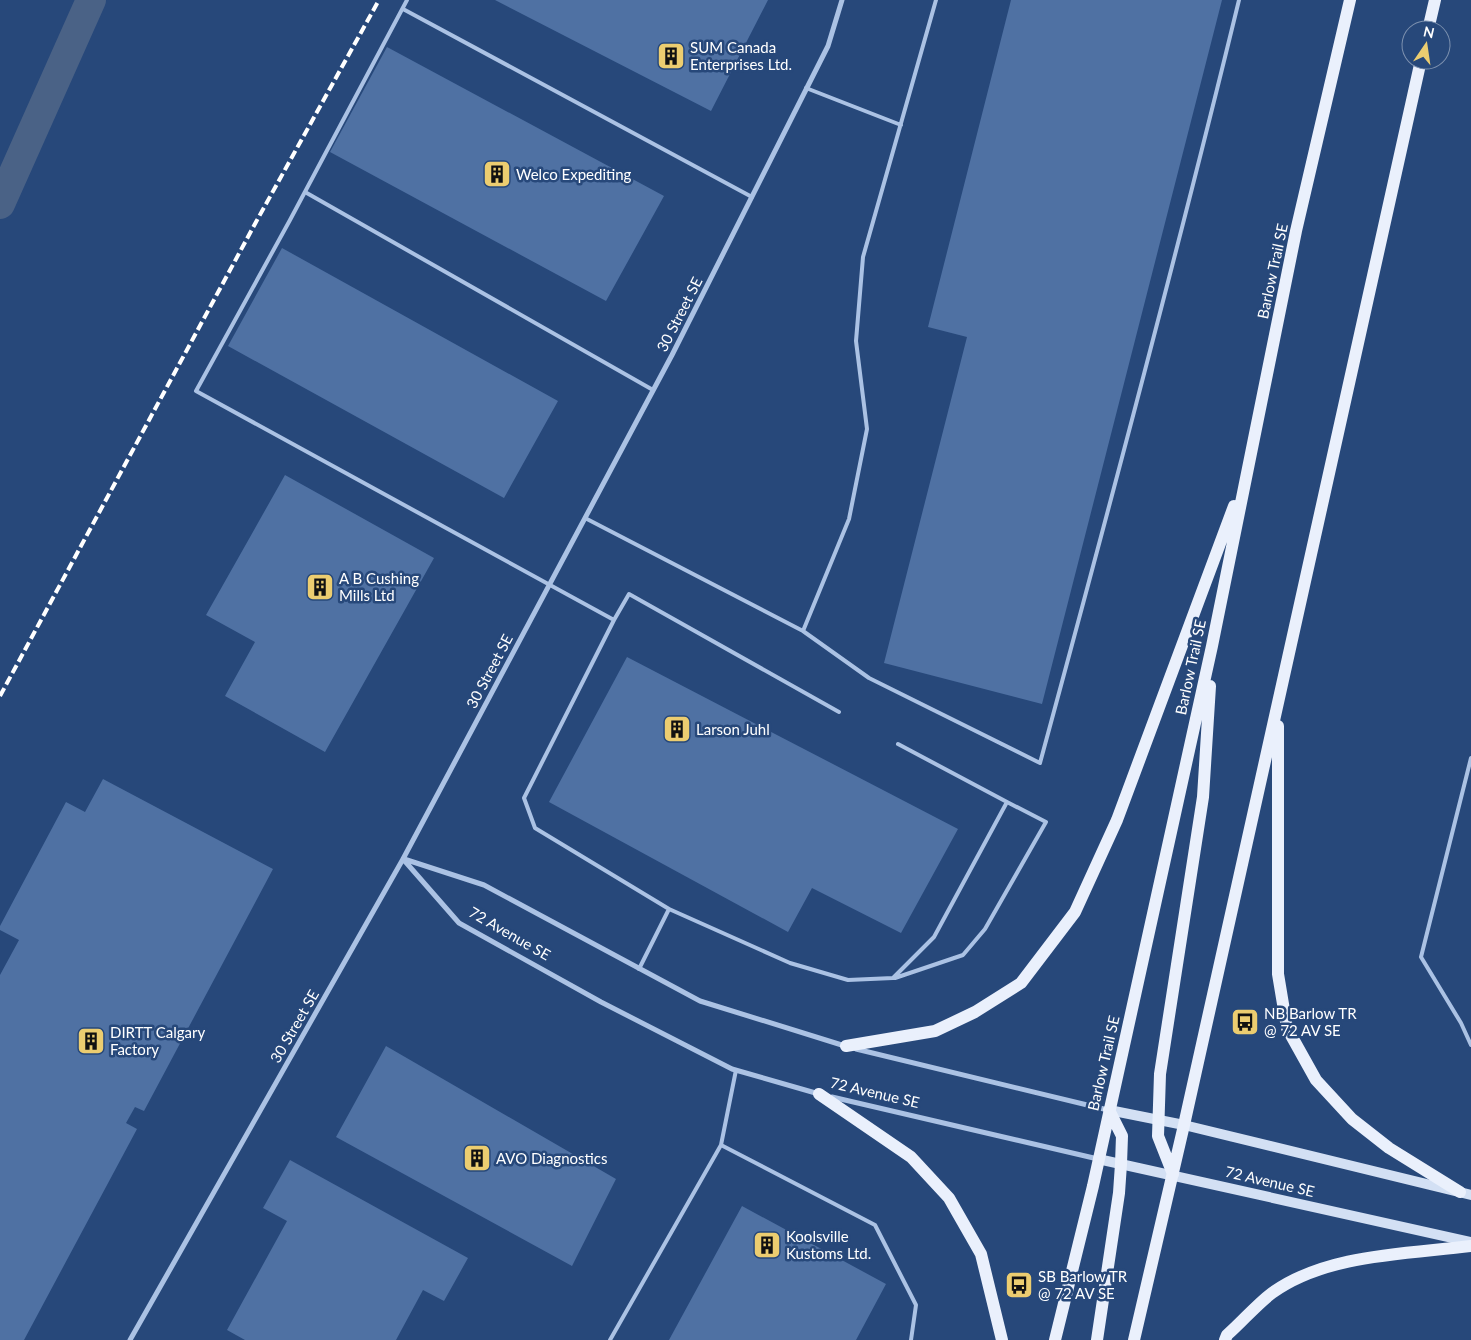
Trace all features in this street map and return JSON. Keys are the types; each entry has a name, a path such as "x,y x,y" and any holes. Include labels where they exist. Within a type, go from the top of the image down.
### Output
{"main road":[{"name":"Barlow Trail SE","path":"1055,1340 1098,1159 1212,646 1296,231 1350,0"},
{"path":"1430,20 1434,0"},
{"path":"1134,1340 1184,1125 1419,70"},
{"path":"846,1046 934,1031 975,1012 1022,984 1075,912 1117,820 1248,470"},
{"path":"1173,1174 1158,1136 1160,1074 1203,797 1212,646"},
{"path":"1278,704 1278,974 1287,1028 1316,1080 1352,1119 1389,1148 1465,1193"},
{"path":"819,1094 910,1157 949,1198 982,1254 1002,1340"},
{"path":"1097,1340 1120,1193 1122,1136 1109,1110"},
{"path":"1225,1340 1227,1335 1271,1293 1302,1276 1353,1260 1471,1246"}],"street":[{"name":"30 Street SE","path":"130,1340 403,859 586,518 654,390 828,46 842,0"},
{"name":"72 Avenue SE","path":"403,859 484,885 700,1001 846,1046 1109,1110 1184,1125 1465,1193"},
{"name":"72 Avenue SE","path":"403,859 459,922 601,1002 736,1070 819,1094 1098,1159 1173,1174 1471,1242"}],"lane":[{"path":"407,0 196,391 614,620"},
{"path":"803,631 849,519 867,429 856,341 863,257 936,0"},
{"path":"586,518 803,631 869,678 1040,763 1196,175 1240,0"},
{"path":"403,8 752,197"},
{"path":"806,88 901,125"},
{"path":"305,192 654,390"},
{"path":"839,712 629,594 524,798 535,828 669,908 790,962 848,980 893,978 963,955 985,929 1046,822 898,744"},
{"path":"1471,758 1422,957 1461,1023 1471,1045"},
{"path":"893,978 934,937 1007,802"},
{"path":"639,968 669,908"},
{"path":"610,1340 721,1145 736,1070"},
{"path":"721,1145 875,1226 916,1305 911,1340"}],"building":[{"name":"SUM Canada Enterprises Ltd.","path":"495,0 768,0 711,111"},
{"path":"1011,0 1222,0 1042,704 884,663 967,337 928,327"},
{"name":"Welco Expediting","path":"387,47 664,196 606,301 330,152"},
{"path":"282,248 558,401 504,498 228,346"},
{"name":"A B Cushing Mills Ltd","path":"285,475 434,558 325,752 225,696 255,642 206,615"},
{"name":"Larson Juhl","path":"627,657 958,829 901,933 812,888 788,932 549,802"},
{"name":"DIRTT Calgary Factory","path":"103,779 273,869 144,1111 135,1107 126,1123 137,1129 24,1340 0,1340 0,975 19,940 0,930 0,926 66,802 85,812"},
{"name":"AVO Diagnostics","path":"386,1046 616,1179 572,1266 336,1137"},
{"path":"290,1160 468,1258 444,1301 423,1290 396,1340 245,1340 227,1330 287,1221 263,1208"},
{"name":"Koolsville Kustoms Ltd.","path":"742,1206 886,1284 856,1340 669,1340"}],"waterway":[{"path":"0,204 91,0"}],"railway":[{"path":"0,696 256,222 379,0"}],"place":[{"name":"SUM Canada Enterprises Ltd.","path":"671,56"},
{"name":"Welco Expediting","path":"497,174"},
{"name":"A B Cushing Mills Ltd","path":"320,587"},
{"name":"Larson Juhl","path":"677,729"},
{"name":"NB Barlow TR @ 72 AV SE","path":"1245,1022"},
{"name":"DIRTT Calgary Factory","path":"91,1041"},
{"name":"AVO Diagnostics","path":"477,1158"},
{"name":"Koolsville Kustoms Ltd.","path":"767,1245"},
{"name":"SB Barlow TR @ 72 AV SE","path":"1019,1285"}]}
